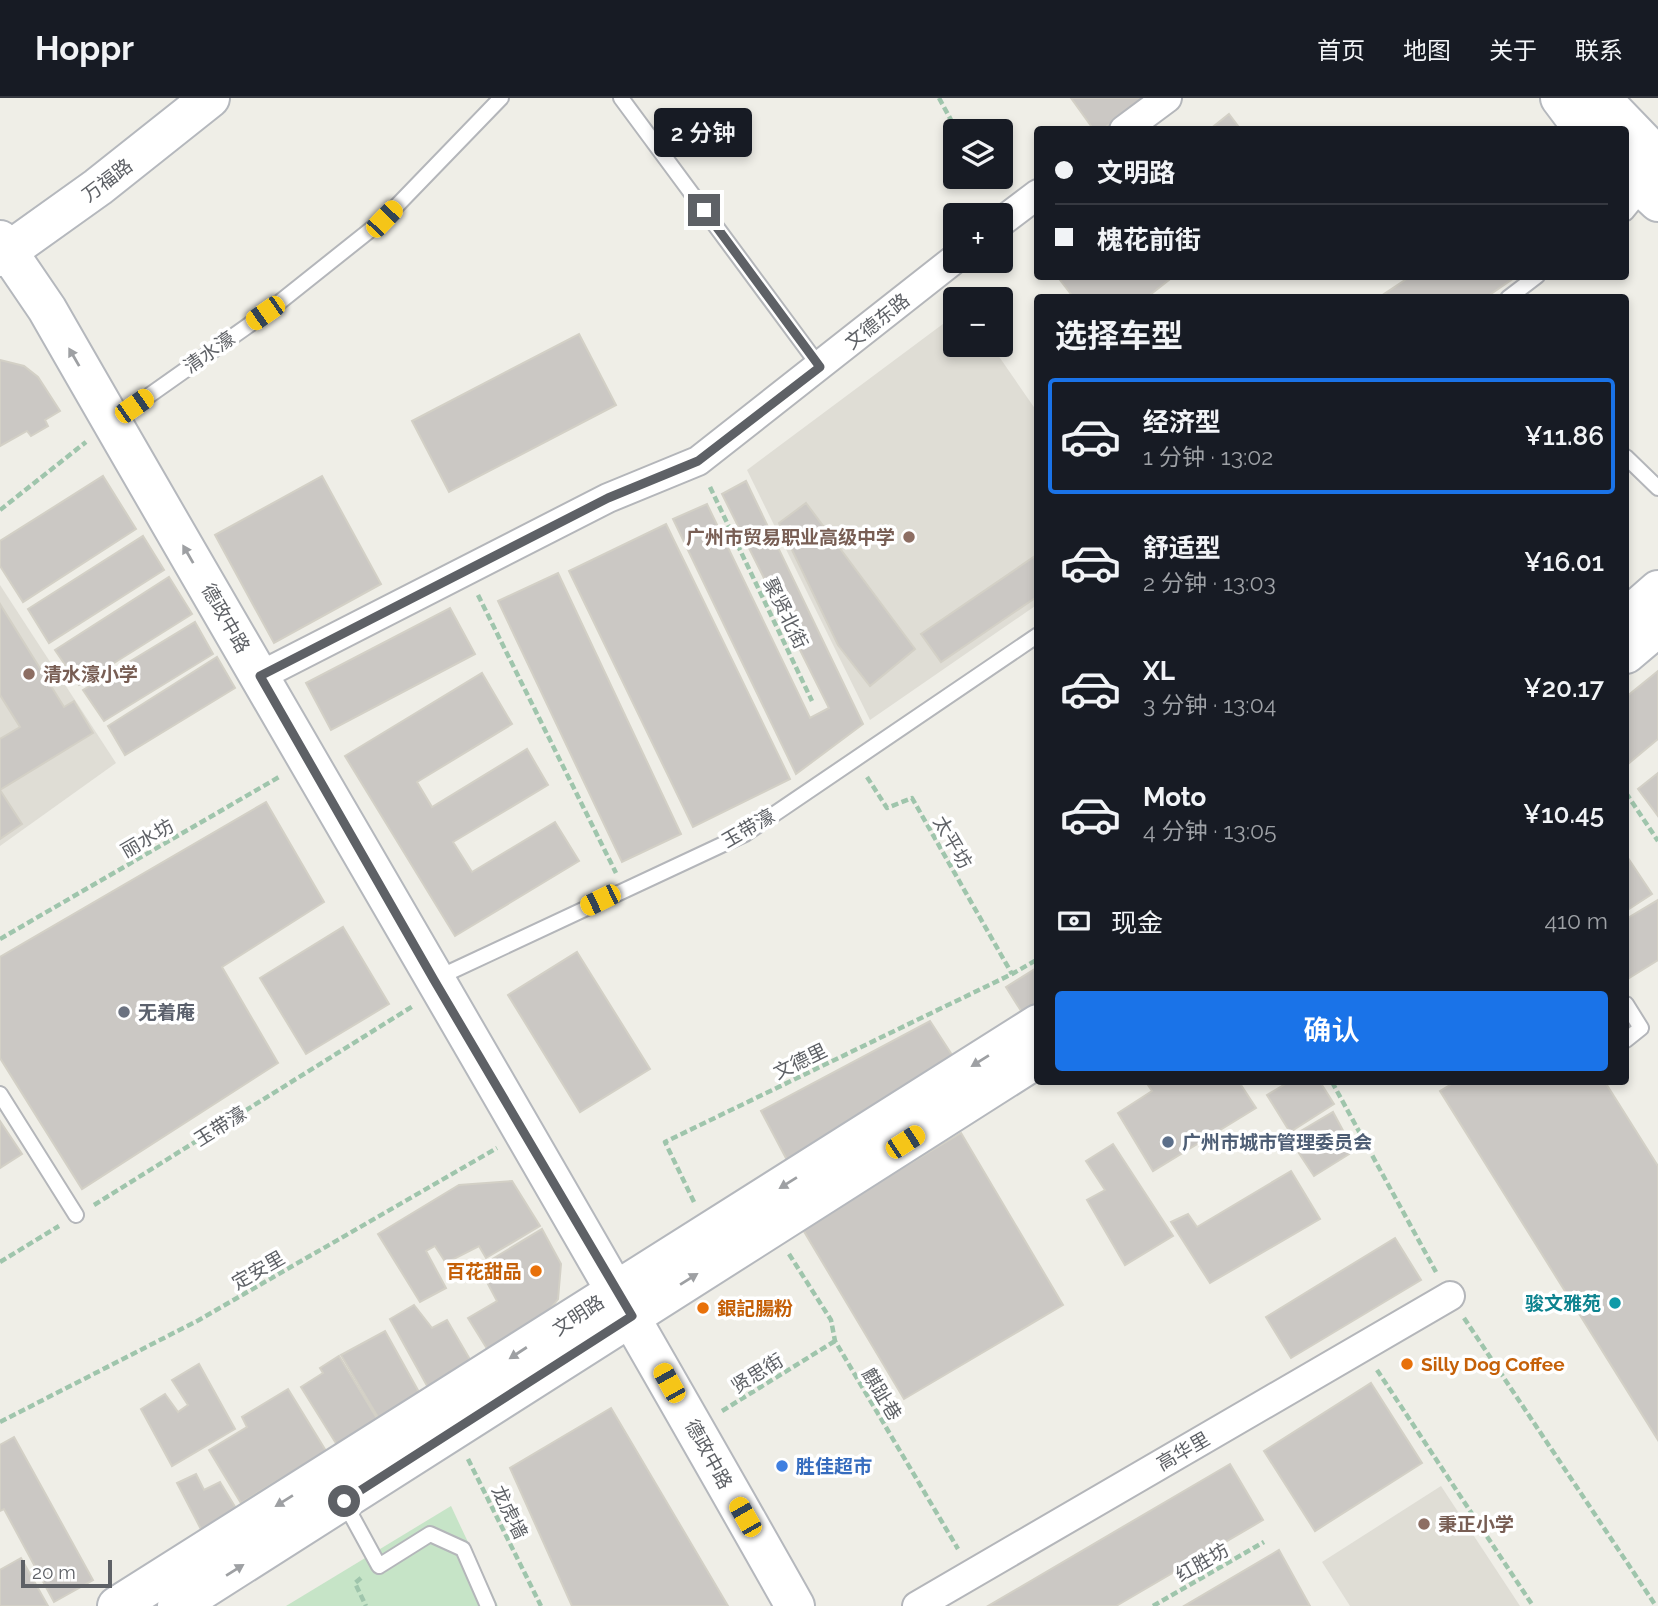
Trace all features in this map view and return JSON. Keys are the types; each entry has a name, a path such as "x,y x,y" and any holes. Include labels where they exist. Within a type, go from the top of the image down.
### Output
{"main road":[{"name":"万福路","path":"3,249 98,187 210,98"},
{"path":"1560,98 1581,126"},
{"path":"1601,98 1614,126"},
{"path":"1629,159 1642,187"},
{"name":"德政中路","path":"3,249 47,309 624,1303 795,1606"},
{"path":"1629,615 1658,590"},
{"path":"1629,651 1658,627"},
{"name":"文明路","path":"117,1606 336,1488 454,1431 624,1303 709,1233 1034,1027"},
{"name":"文明路","path":"177,1606 336,1488 624,1303 773,1227 1034,1061"}],"street":[{"path":"1129,126 1167,98"},
{"path":"1013,213 1034,197"},
{"name":"文德东路","path":"260,676 608,498 698,461 943,268"},
{"name":"高华里","path":"917,1606 1450,1296"}],"lane":[{"name":"清水濠","path":"111,421 265,313 384,219 500,98"},
{"path":"621,98 820,367"},
{"path":"1513,294 1531,280"},
{"path":"1629,460 1658,488"},
{"name":"玉带濠","path":"437,985 624,889 745,834 1034,638"},
{"path":"1629,1009 1641,1028 1629,1038"},
{"path":"0,1094 76,1215"},
{"path":"336,1488 379,1566 430,1534 463,1549 488,1606"}],"path":[{"path":"939,98 950,119"},
{"path":"0,510 111,421"},
{"name":"聚贤北街","path":"698,461 813,701"},
{"path":"466,571 624,889"},
{"name":"太平坊","path":"855,759 887,808 912,798 1012,974"},
{"name":"丽水坊","path":"0,939 307,760"},
{"path":"1629,798 1658,841"},
{"name":"文德里","path":"709,1233 665,1142 1034,961"},
{"name":"玉带濠","path":"0,1262 437,985"},
{"path":"1334,1085 1450,1296 1656,1606"},
{"name":"定安里","path":"0,1422 199,1320 525,1132"},
{"name":"麒趾巷","path":"773,1227 831,1320 835,1341 972,1574"},
{"name":"贤思街","path":"695,1428 835,1341"},
{"path":"1362,1347 1533,1606"},
{"name":"龙虎墙","path":"454,1431 541,1606"},
{"name":"红胜坊","path":"1153,1606 1264,1542"}],"shaded area":[{"name":"广州市贸易职业高级中学","path":"943,324 943,357 999,357 1034,407 1034,607 870,720 747,470"},
{"name":"清水濠小学","path":"0,585 116,763 0,846"},
{"name":"秉正小学","path":"1441,1486 1520,1606 1350,1606 1322,1562"}],"green space":[{"path":"451,1506 498,1606 286,1606"}],"building":[{"path":"1071,98 1143,98 1107,126 1091,126"},
{"path":"1229,114 1238,126 1214,126"},
{"path":"1060,280 1169,280 1151,294 1071,294"},
{"path":"1405,280 1511,280 1491,294 1384,294"},
{"path":"579,334 616,405 449,492 412,421"},
{"path":"0,360 24,366 38,377 60,411 45,420 48,426 31,436 27,431 0,446"},
{"path":"103,476 136,529 23,602 0,566 0,541"},
{"path":"322,476 381,584 274,643 215,535"},
{"path":"746,481 863,724 796,774 673,519 707,504 810,718 829,708 722,494"},
{"path":"806,503 915,649 870,686 838,645 779,523"},
{"path":"666,524 790,779 693,827 569,571"},
{"path":"143,536 164,570 49,643 28,609"},
{"path":"1034,557 1034,599 941,662 921,634"},
{"path":"558,573 681,834 622,862 498,601"},
{"path":"169,577 192,614 79,685 55,650"},
{"path":"0,604 64,707 74,701 93,733 0,790 0,739 20,727 0,695"},
{"path":"450,608 475,654 331,730 306,683"},
{"path":"195,622 213,654 104,721 83,690"},
{"path":"217,657 235,688 125,755 108,726"},
{"path":"1658,671 1658,739 1629,763 1629,695"},
{"path":"482,673 512,724 417,782 432,807 527,749 548,785 453,842 472,872 555,822 579,861 455,936 345,756"},
{"path":"1658,773 1658,816 1638,789"},
{"path":"0,790 22,824 0,839"},
{"name":"无着庵","path":"266,802 324,902 222,967 278,1063 82,1189 0,1058 0,957"},
{"path":"1629,860 1652,894 1629,909"},
{"path":"1658,900 1658,960 1629,978 1629,917"},
{"path":"343,927 389,1004 306,1054 260,978"},
{"path":"577,952 650,1069 580,1112 508,995"},
{"path":"1034,970 1034,1007 1023,1014 1006,987"},
{"path":"930,1021 954,1058 787,1160 761,1111"},
{"name":"广州市城市管理委员会","path":"1148,1085 1241,1085 1256,1108 1153,1171 1118,1113 1152,1091"},
{"path":"1284,1085 1322,1085 1334,1104 1290,1132 1267,1095"},
{"name":"骏文雅苑","path":"1450,1085 1607,1085 1658,1166 1658,1440 1440,1091"},
{"path":"1333,1112 1354,1151 1314,1176 1289,1138"},
{"path":"0,1121 22,1154 0,1168"},
{"path":"961,1133 1063,1305 904,1399 802,1228"},
{"path":"1113,1144 1173,1236 1125,1265 1087,1200 1105,1190 1086,1161"},
{"path":"1291,1171 1320,1219 1210,1283 1171,1222 1188,1214 1197,1227"},
{"path":"512,1181 540,1226 486,1258 479,1246 446,1263 435,1246 426,1251 446,1288 420,1302 378,1234 459,1185"},
{"path":"542,1229 561,1264 558,1299 539,1323 489,1352 468,1318 497,1301 479,1267"},
{"path":"1395,1238 1421,1280 1291,1358 1266,1317"},
{"path":"414,1305 432,1328 447,1320 472,1363 430,1391 390,1319"},
{"path":"385,1331 420,1394 379,1419 341,1355"},
{"path":"339,1356 378,1420 337,1445 301,1387 323,1373 320,1368"},
{"path":"199,1364 235,1429 172,1466 141,1409 165,1394 178,1412 188,1405 172,1380"},
{"path":"1371,1383 1422,1463 1315,1531 1264,1451"},
{"path":"288,1389 326,1451 241,1503 209,1450 247,1427 242,1417"},
{"path":"611,1408 728,1606 572,1606 510,1468"},
{"path":"14,1437 93,1580 54,1602 4,1509 0,1511 0,1445"},
{"path":"1230,1464 1263,1520 1116,1606 988,1606"},
{"path":"196,1474 204,1490 220,1482 240,1515 205,1537 177,1483"},
{"path":"1279,1550 1310,1606 1184,1606"},
{"path":"21,1558 48,1606 0,1606 0,1570"}],"place":[{"name":"广州市贸易职业高级中学","path":"909,537"},
{"name":"清水濠小学","path":"29,674"},
{"name":"无着庵","path":"124,1012"},
{"name":"广州市城市管理委员会","path":"1168,1142"},
{"name":"百花甜品","path":"536,1271"},
{"name":"骏文雅苑","path":"1615,1303"},
{"name":"銀記腸粉","path":"703,1308"},
{"name":"Silly Dog Coffee","path":"1407,1364"},
{"name":"胜佳超市","path":"782,1466"},
{"name":"秉正小学","path":"1424,1524"}],"route":[{"path":"344,1501 632,1316 434,980 260,676 608,498 698,461 820,367 704,210"}]}
